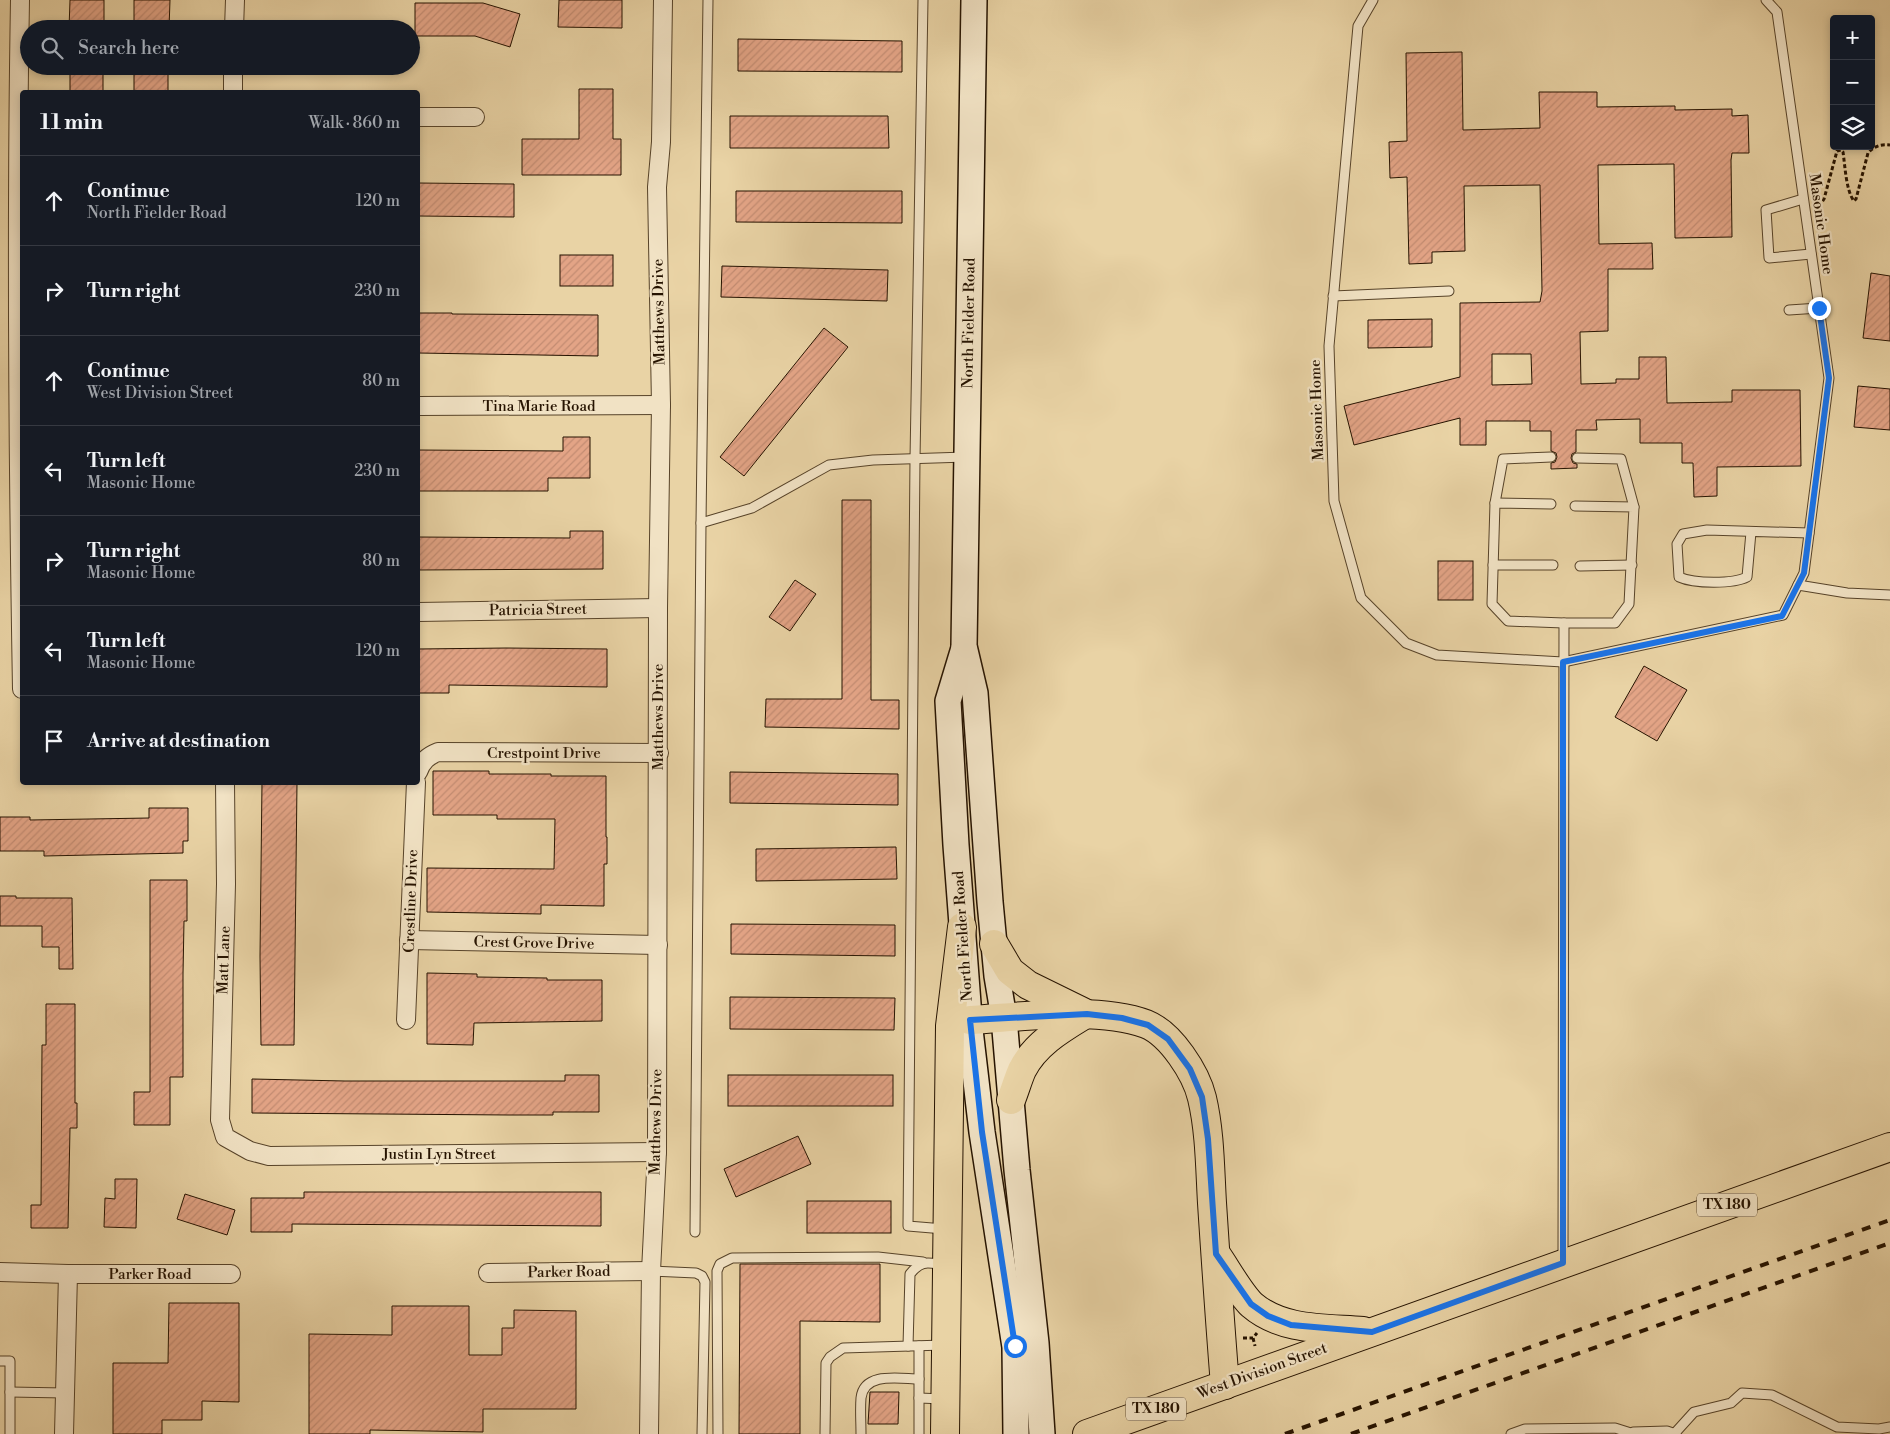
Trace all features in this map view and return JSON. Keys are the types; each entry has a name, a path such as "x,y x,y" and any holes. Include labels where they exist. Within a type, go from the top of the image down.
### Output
{"main road":[{"name":"North Fielder Road","path":"974,0 964,646 975,693 994,944 1004,1018 1011,1100 1025,1345 1016,1434"},
{"name":"North Fielder Road","path":"964,646 948,701 962,927 970,1020 982,1132 1042,1434"},
{"path":"945,1434 946,1345 935,1264 948,1229 950,1026 962,927"},
{"path":"994,944 1010,972 1028,985 1087,1014"},
{"path":"1011,1100 1023,1069 1038,1047 1065,1027 1087,1014"},
{"path":"970,1020 1087,1014 1122,1018 1148,1025 1168,1039 1190,1069 1202,1097 1208,1139 1225,1384"},
{"name":"West Division Street","path":"1087,1434 1890,1147"},
{"path":"1216,1254 1251,1304 1268,1316 1291,1325 1372,1332"}],"street":[{"path":"20,0 17,204 20,578"},
{"path":"234,20 235,0"},
{"name":"Matthews Drive","path":"649,1434 651,1271 657,1152 658,608 661,405 657,187 661,142 663,0"},
{"path":"233,75 233,90"},
{"path":"420,117 475,117"},
{"name":"Tina Marie Road","path":"420,406 661,405"},
{"name":"Patricia Street","path":"420,612 658,608"},
{"name":"Crestpoint Drive","path":"420,767 430,756 438,752 659,753"},
{"name":"Matt Lane","path":"225,785 226,884 220,1120 225,1137"},
{"name":"Crestline Drive","path":"406,1020 416,785"},
{"name":"Crest Grove Drive","path":"409,940 658,945"},
{"name":"Justin Lyn Street","path":"225,1137 250,1152 269,1156 657,1152"},
{"name":"Parker Road","path":"488,1273 651,1271"},
{"name":"Parker Road","path":"0,1272 231,1274"},
{"path":"64,1434 68,1274"}],"lane":[{"path":"695,1232 708,0"},
{"path":"923,0 915,459 908,1226 948,1229"},
{"name":"Masonic Home","path":"1373,0 1358,26 1329,346 1334,501 1361,598 1406,643 1437,655 1563,662 1782,616 1804,573 1829,378 1776,12 1766,0"},
{"path":"1804,203 1766,210 1768,258 1811,254"},
{"path":"1333,296 1448,291"},
{"path":"1790,310 1819,308"},
{"path":"701,523 752,508 829,465 873,460 967,457"},
{"path":"1551,457 1503,459 1495,503 1492,604 1508,620 1615,623 1629,604 1634,507 1621,459 1576,458"},
{"path":"1495,503 1551,504"},
{"path":"1575,506 1634,507"},
{"path":"1751,532 1747,577 1739,581 1688,581 1679,578 1677,544 1683,534 1707,530 1809,533"},
{"path":"1493,565 1553,565"},
{"path":"1580,566 1632,565"},
{"path":"1798,584 1847,592 1890,595"},
{"path":"1563,1263 1564,623"},
{"path":"718,1434 717,1271 720,1264 732,1258 878,1257 935,1264"},
{"path":"908,1346 910,1274 915,1268 935,1264"},
{"path":"651,1271 696,1273 702,1276 705,1282 702,1434"},
{"path":"825,1434 826,1363 830,1357 843,1348 946,1345"},
{"path":"919,1346 919,1434"},
{"path":"0,1361 10,1361 10,1392 5,1417 10,1434"},
{"path":"862,1434 861,1396 864,1388 871,1381 883,1378 919,1379"},
{"path":"10,1392 65,1392"},
{"path":"1511,1434 1525,1429 1615,1428 1634,1433 1668,1431 1675,1434 1694,1412 1731,1403 1742,1393 1772,1395 1836,1427 1879,1429 1890,1427"},
{"path":"919,1398 946,1399"}],"path":[{"path":"1804,203 1822,202 1836,151 1840,150 1843,152 1851,198 1854,201 1856,200 1868,153 1873,148 1890,145"},
{"path":"1253,1338 1255,1346"}],"building":[{"path":"70,0 104,0 104,20 69,20"},
{"path":"134,0 170,0 169,20 134,20"},
{"path":"559,0 622,0 622,28 558,27"},
{"path":"415,3 483,3 520,14 510,47 475,36 420,36 420,20 415,20"},
{"path":"738,39 902,41 902,72 738,71"},
{"path":"1462,52 1463,130 1540,128 1539,92 1597,92 1597,107 1675,106 1675,110 1732,109 1732,116 1748,115 1749,153 1732,153 1731,160 1732,237 1675,238 1674,164 1598,165 1599,244 1652,243 1653,269 1608,269 1608,331 1580,332 1581,384 1616,383 1616,379 1639,379 1639,357 1666,357 1667,403 1732,402 1732,390 1800,390 1801,466 1717,467 1717,496 1694,497 1693,463 1682,463 1682,443 1640,443 1640,419 1596,420 1597,430 1576,430 1576,452 1572,454 1571,458 1573,463 1577,464 1577,468 1551,469 1551,463 1555,462 1557,457 1556,453 1551,451 1551,431 1530,431 1530,421 1486,421 1486,445 1460,445 1460,418 1354,445 1344,406 1460,377 1460,303 1540,302 1542,291 1540,185 1464,186 1465,251 1432,252 1432,263 1409,264 1407,177 1390,178 1389,142 1407,141 1406,53","holes":["1492,354 1531,354 1532,384 1492,385"]},
{"path":"70,75 103,75 103,90 70,90"},
{"path":"134,75 168,75 168,90 134,90"},
{"path":"579,89 613,89 613,139 621,139 621,175 522,175 522,139 579,139"},
{"path":"730,116 888,116 889,148 730,148"},
{"path":"420,183 514,184 514,217 420,216"},
{"path":"736,191 902,191 902,223 736,222"},
{"path":"560,255 613,255 613,286 560,286"},
{"path":"722,266 888,270 887,301 721,297"},
{"path":"1871,273 1890,276 1890,341 1863,338"},
{"path":"420,313 598,315 598,356 420,353"},
{"path":"1432,319 1432,347 1368,348 1368,320"},
{"path":"824,328 848,347 744,476 720,457"},
{"path":"1858,386 1890,389 1890,430 1854,427"},
{"path":"563,437 590,437 590,478 548,478 548,491 420,491 420,450 563,451"},
{"path":"842,500 871,500 871,700 899,700 899,729 765,727 766,699 842,699"},
{"path":"570,531 603,531 603,569 420,570 420,537 570,538"},
{"path":"1438,561 1473,561 1473,600 1438,600"},
{"path":"795,580 816,594 790,631 769,617"},
{"path":"420,649 607,649 607,687 449,685 449,693 420,693"},
{"path":"1644,666 1687,690 1657,741 1615,717"},
{"path":"433,771 489,771 489,774 606,776 607,864 604,864 604,906 541,905 541,914 427,912 427,868 554,869 555,819 497,819 497,815 433,815"},
{"path":"730,772 898,774 898,805 730,803"},
{"path":"262,785 297,785 294,1045 261,1045"},
{"path":"149,808 188,808 188,841 183,841 183,853 44,856 44,851 0,851 0,817 30,817 30,820 149,818"},
{"path":"896,847 897,879 756,881 756,849"},
{"path":"150,880 187,880 187,921 184,921 183,1077 170,1077 170,1125 134,1125 134,1092 150,1092"},
{"path":"0,896 16,896 16,898 72,898 73,969 59,969 59,947 42,947 42,926 0,926"},
{"path":"731,924 895,925 895,956 731,954"},
{"path":"427,973 477,974 477,977 547,978 547,980 602,980 602,1021 474,1023 473,1045 427,1044"},
{"path":"730,997 895,998 894,1030 730,1029"},
{"path":"46,1004 75,1004 75,1103 77,1103 77,1128 70,1128 68,1228 31,1228 31,1205 41,1205 42,1045 46,1045"},
{"path":"565,1075 599,1075 599,1112 553,1112 553,1115 252,1113 252,1079 565,1081"},
{"path":"728,1075 893,1075 893,1106 728,1106"},
{"path":"798,1136 811,1164 736,1197 724,1169"},
{"path":"115,1179 137,1179 136,1228 104,1227 105,1198 115,1199"},
{"path":"304,1192 601,1192 601,1226 292,1224 292,1232 251,1232 251,1198 304,1198"},
{"path":"185,1194 235,1210 227,1235 177,1219"},
{"path":"807,1201 891,1201 891,1233 807,1233"},
{"path":"740,1264 880,1264 880,1322 800,1321 800,1434 739,1434"},
{"path":"169,1303 239,1303 239,1402 202,1401 202,1420 162,1420 162,1434 113,1434 113,1363 168,1363"},
{"path":"392,1306 469,1306 469,1355 502,1355 502,1328 514,1328 514,1310 576,1311 576,1409 483,1409 483,1432 370,1430 370,1434 309,1434 309,1334 392,1335"},
{"path":"870,1392 899,1392 898,1424 868,1424"}],"railway":[{"path":"1285,1434 1890,1220"},
{"path":"1351,1434 1890,1243"}],"route":[{"path":"1015,1346 982,1132 970,1020 1087,1014 1122,1018 1148,1025 1168,1039 1190,1069 1202,1097 1208,1139 1216,1254 1251,1304 1268,1316 1291,1325 1372,1332 1563,1263 1563,662 1782,616 1804,573 1829,378 1819,308"}]}
